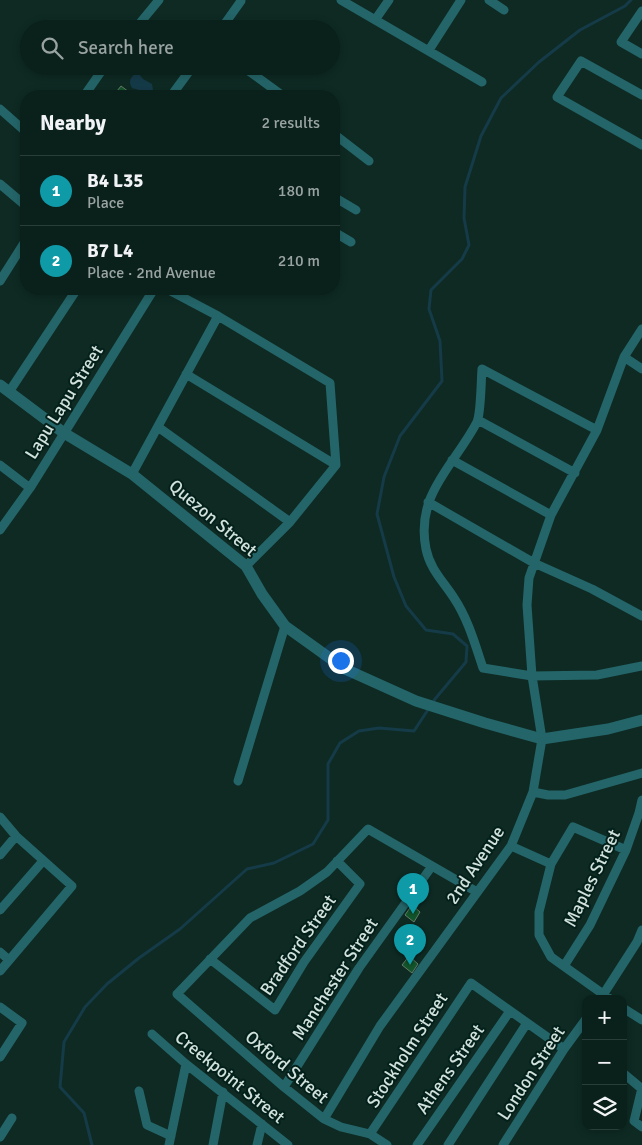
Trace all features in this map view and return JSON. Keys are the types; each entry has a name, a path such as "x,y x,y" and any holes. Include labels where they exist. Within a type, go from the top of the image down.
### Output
{"street":[{"path":"142,20 159,0"},
{"path":"341,0 482,82"},
{"path":"375,20 389,0"},
{"path":"428,50 461,0"},
{"path":"489,0 504,10"},
{"path":"228,20 241,2"},
{"path":"642,11 622,42 642,54"},
{"path":"642,94 581,61 557,96 642,145"},
{"path":"88,90 99,75"},
{"path":"175,90 186,75"},
{"path":"254,75 275,90"},
{"path":"0,108 20,126"},
{"path":"340,139 369,161"},
{"path":"0,184 20,201"},
{"path":"340,201 356,210"},
{"path":"340,236 351,242"},
{"path":"2,274 20,248"},
{"path":"4,389 73,295"},
{"name":"Lapu Lapu Street","path":"0,530 30,488 150,295"},
{"path":"179,295 330,383 336,465 290,522 246,566"},
{"path":"132,474 218,316"},
{"name":"2nd Avenue","path":"324,1119 380,1026 511,846 533,792 542,739 532,676 527,605 529,578 552,515 597,430 624,357 642,329"},
{"path":"624,357 642,369"},
{"path":"597,430 482,370 478,420 428,502 424,528 426,550 433,569 454,598 470,629 483,668 532,676 597,675 642,666"},
{"path":"186,374 336,465"},
{"name":"Quezon Street","path":"4,389 64,433 132,474 246,566 262,594 285,626 345,669 416,701 542,739"},
{"path":"478,420 574,473"},
{"path":"158,427 290,522"},
{"path":"452,460 552,515"},
{"path":"0,465 30,488"},
{"path":"428,502 534,563 592,589 642,616"},
{"path":"238,781 285,626"},
{"path":"542,739 608,729 642,720"},
{"path":"533,792 548,795 565,794 642,773"},
{"name":"Maples Street","path":"564,966 590,925 626,850 642,800"},
{"path":"0,817 16,836 72,886 0,971"},
{"path":"601,995 551,957 539,935 539,912 552,864 573,827 626,850"},
{"path":"210,959 250,918 300,892 327,872 368,829 477,892"},
{"path":"0,854 16,836"},
{"path":"511,846 552,864"},
{"path":"0,910 43,861"},
{"name":"Bradford Street","path":"210,959 275,1010 304,962 360,884 337,861"},
{"name":"Manchester Street","path":"284,1087 359,968 432,866"},
{"path":"605,995 637,942 642,930"},
{"path":"0,952 9,960"},
{"name":"Oxford Street","path":"210,959 177,994 284,1087 324,1119 341,1127 370,1134 388,1145"},
{"name":"Stockholm Street","path":"370,1134 470,983 510,1011"},
{"path":"0,1007 22,1023 0,1057"},
{"path":"510,1011 564,1049"},
{"name":"Athens Street","path":"417,1145 510,1011"},
{"path":"627,1011 642,1020"},
{"path":"448,1145 527,1023"},
{"name":"London Street","path":"503,1145 564,1049 582,1024"},
{"name":"Creekpoint Street","path":"152,1034 186,1064 288,1145"},
{"path":"139,1092 147,1125 170,1141 186,1064"},
{"path":"627,1076 642,1088 638,1124"},
{"path":"213,1145 223,1092"},
{"path":"0,1137 12,1118"},
{"path":"257,1145 262,1124"}],"water":[{"path":"140,75 152,84 153,90 132,88 130,81 132,77"}],"building":[{"path":"121,86 126,90 118,90"},
{"path":"412,905 420,912 414,922 405,915"},
{"path":"409,956 418,964 412,973 402,965"}],"waterway":[{"path":"92,1145 84,1113 60,1087 64,1042 85,1007 107,984 139,958 180,929 247,869 274,863 313,844 328,820 328,764 340,743 359,731 379,728 414,731 435,699 466,662 467,646 453,634 426,630 406,606 394,577 377,514 384,477 400,436 442,381 440,341 429,309 431,290 462,259 469,245 464,218 465,187 481,136 501,98 539,62 580,30 625,6 631,0"}],"place":[{"name":"B4 L35","path":"413,914"},
{"name":"B7 L4","path":"410,965"}]}
